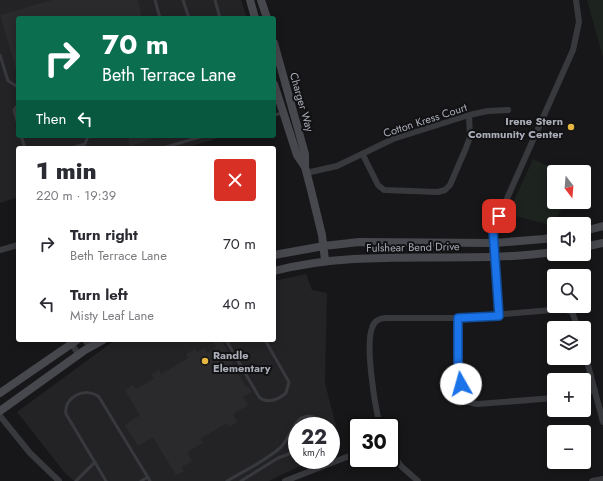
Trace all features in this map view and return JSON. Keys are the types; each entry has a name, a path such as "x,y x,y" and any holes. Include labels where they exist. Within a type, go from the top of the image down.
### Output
{"street":[{"path":"250,0 254,16"},
{"path":"261,0 266,16"},
{"path":"499,316 493,230 573,50 579,22 576,0"},
{"name":"Charger Way","path":"276,50 294,109 305,154 306,170 326,260"},
{"name":"Charger Way","path":"276,91 298,155 306,170"},
{"path":"282,112 294,109"},
{"name":"Cotton Kress Court","path":"306,170 337,166 393,139 468,116 488,111 508,110"},
{"path":"363,154 378,184 384,190 438,192 445,190 450,184 470,137 468,116"},
{"path":"591,229 603,226"},
{"name":"Fulshear Bend Drive","path":"276,255 324,246 359,242 494,243 547,238"},
{"path":"591,246 603,243"},
{"path":"0,250 16,246"},
{"name":"Fulshear Bend Drive","path":"276,271 326,260 359,258 496,258 547,253"},
{"path":"378,417 371,364 370,333 375,323 379,319 499,316 556,309 570,310 575,321"},
{"path":"458,318 460,377 462,392 467,399 473,404 478,404 547,399"},
{"path":"0,393 72,342"},
{"path":"73,342 79,355"},
{"path":"86,342 90,348"},
{"path":"0,411 100,342"},
{"path":"588,365 603,422"},
{"path":"591,391 595,390"},
{"path":"0,416 30,453 59,481"},
{"path":"285,481 348,456"},
{"path":"400,464 418,481"},
{"path":"592,481 603,479"}],"lane":[{"path":"155,0 159,16"},
{"path":"183,0 188,16"},
{"path":"215,0 219,16"},
{"path":"0,55 8,81 16,86"},
{"path":"16,108 14,110 16,117"},
{"path":"276,114 282,112"},
{"path":"78,146 85,144 87,138"},
{"path":"169,146 196,138"},
{"path":"227,342 259,396 262,399 271,401 286,393 289,382 266,342"},
{"path":"106,481 69,420 66,411 69,401 84,392 92,392 99,397 150,481"},
{"path":"227,481 277,451 288,439"},
{"path":"241,481 278,458 288,454"},
{"path":"76,481 95,462"},
{"path":"141,481 148,477"}],"shaded area":[{"path":"0,0 241,0 246,16 16,16 16,138 219,138 192,146 16,146 16,198 0,203"},
{"path":"587,0 603,0 603,57"},
{"path":"533,159 547,166 547,209 562,209 558,217 547,217 547,224 508,214"},
{"name":"Randle Elementary","path":"306,274 312,290 327,293 325,383 334,417 288,417 288,469 294,469 269,481 74,481 65,473 17,412 112,342 276,342 276,281"}],"building":[{"path":"52,0 138,0 142,16 16,16 16,70 0,15"},
{"path":"132,138 155,138 130,146 128,139"},
{"path":"213,342 222,342 228,351 226,352 246,387 248,386 252,392 243,397 248,405 233,414 237,422 230,427 227,423 200,439 203,443 187,452 192,461 182,467 184,471 176,475 153,437 138,446 125,425 140,415 125,390 133,385 136,389 154,379 151,375 159,370 161,374 175,366 188,358 186,354 194,349 197,352 204,348 207,353 216,347"}],"place":[{"name":"Irene Stern Community Center","path":"571,127"},
{"name":"Randle Elementary","path":"205,361"}],"route":[{"path":"461,384 458,362 458,318 499,316 497,267 493,230 499,216"}]}
